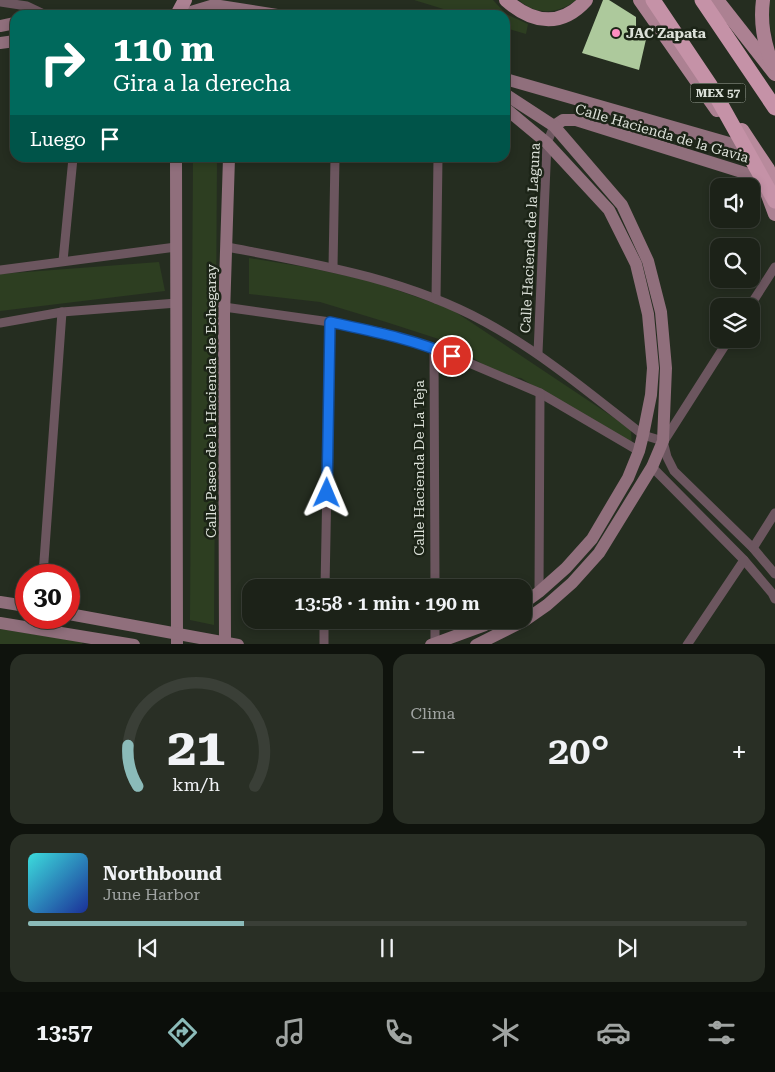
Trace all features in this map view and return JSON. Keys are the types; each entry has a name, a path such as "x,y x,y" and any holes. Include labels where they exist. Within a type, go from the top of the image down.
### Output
{"highway":[{"path":"653,0 710,85 775,201"},
{"name":"MEX 57","path":"661,0 706,75 768,168 775,186"},
{"name":"MEX 57","path":"697,0 775,117"},
{"path":"702,0 775,108"},
{"path":"710,0 775,96"}],"main road":[{"path":"506,0 516,9 534,18 557,19 577,10 586,0"},
{"path":"640,0 743,147 761,178 775,214"},
{"path":"717,0 775,74"},
{"path":"763,0 762,34 775,74"},
{"path":"198,10 214,5 245,10"},
{"name":"Calle Hacienda de la Gavia","path":"510,80 743,147"},
{"path":"476,644 524,621 547,605 572,583 599,553 652,467 663,441 666,368 661,312 648,261 622,206 554,126 510,97"},
{"path":"510,112 547,143 609,210 636,264 648,314 653,368 651,395 643,434 639,451 628,478 592,539 566,568 532,597"},
{"name":"Calle Hacienda de la Gavia","path":"554,126 564,120 576,120 761,178"},
{"path":"176,162 177,639"},
{"name":"Calle Paseo de la Hacienda de Echegaray","path":"229,162 224,307 229,644"},
{"path":"0,602 15,604"},
{"path":"80,617 177,639 229,644"},
{"path":"0,623 92,641 134,644"},
{"path":"434,644 474,629"}],"street":[{"path":"0,2 27,6 35,10"},
{"name":"Calle Hacienda de la Laguna","path":"538,353 547,143 554,126"},
{"path":"63,260 73,162"},
{"path":"333,267 335,162"},
{"path":"436,299 438,162"},
{"path":"0,270 63,260 176,247"},
{"path":"227,247 333,267 379,278 436,299 484,322 538,353 643,434 663,441"},
{"path":"755,298 775,267"},
{"path":"0,323 62,312 177,303"},
{"path":"224,307 330,322 384,333 434,348 540,393 639,451"},
{"path":"44,564 62,312"},
{"path":"325,579 330,322"},
{"name":"Calle Hacienda De La Teja","path":"434,348 435,579"},
{"path":"723,348 663,441 667,457 674,471 753,548 775,574"},
{"path":"539,592 540,393"},
{"path":"652,467 744,560 775,599"},
{"path":"628,478 640,486"},
{"path":"753,548 775,513"},
{"path":"687,644 744,560"},
{"path":"324,629 324,644"},
{"path":"434,644 435,629"}],"shaded area":[{"path":"414,0 493,0 502,10 447,10"},
{"path":"519,0 576,0 562,8 540,11"},
{"path":"768,0 775,0 775,38 771,31 766,4"},
{"path":"510,16 528,24 526,34 510,29"},
{"path":"193,162 217,162 214,625 190,620"},
{"path":"249,258 305,267 371,281 451,309 631,429 632,449 521,378 500,376 451,343 320,302 249,294"},
{"path":"159,262 165,291 0,311 0,274"},
{"path":"0,629 83,642 82,644 0,644"}],"building":[{"name":"JAC Zapata","path":"603,0 609,0 636,17 636,31 647,35 639,70 582,53"}],"place":[{"name":"JAC Zapata","path":"616,33"}],"route":[{"path":"327,493 330,322 384,333 434,348 452,356"}]}
